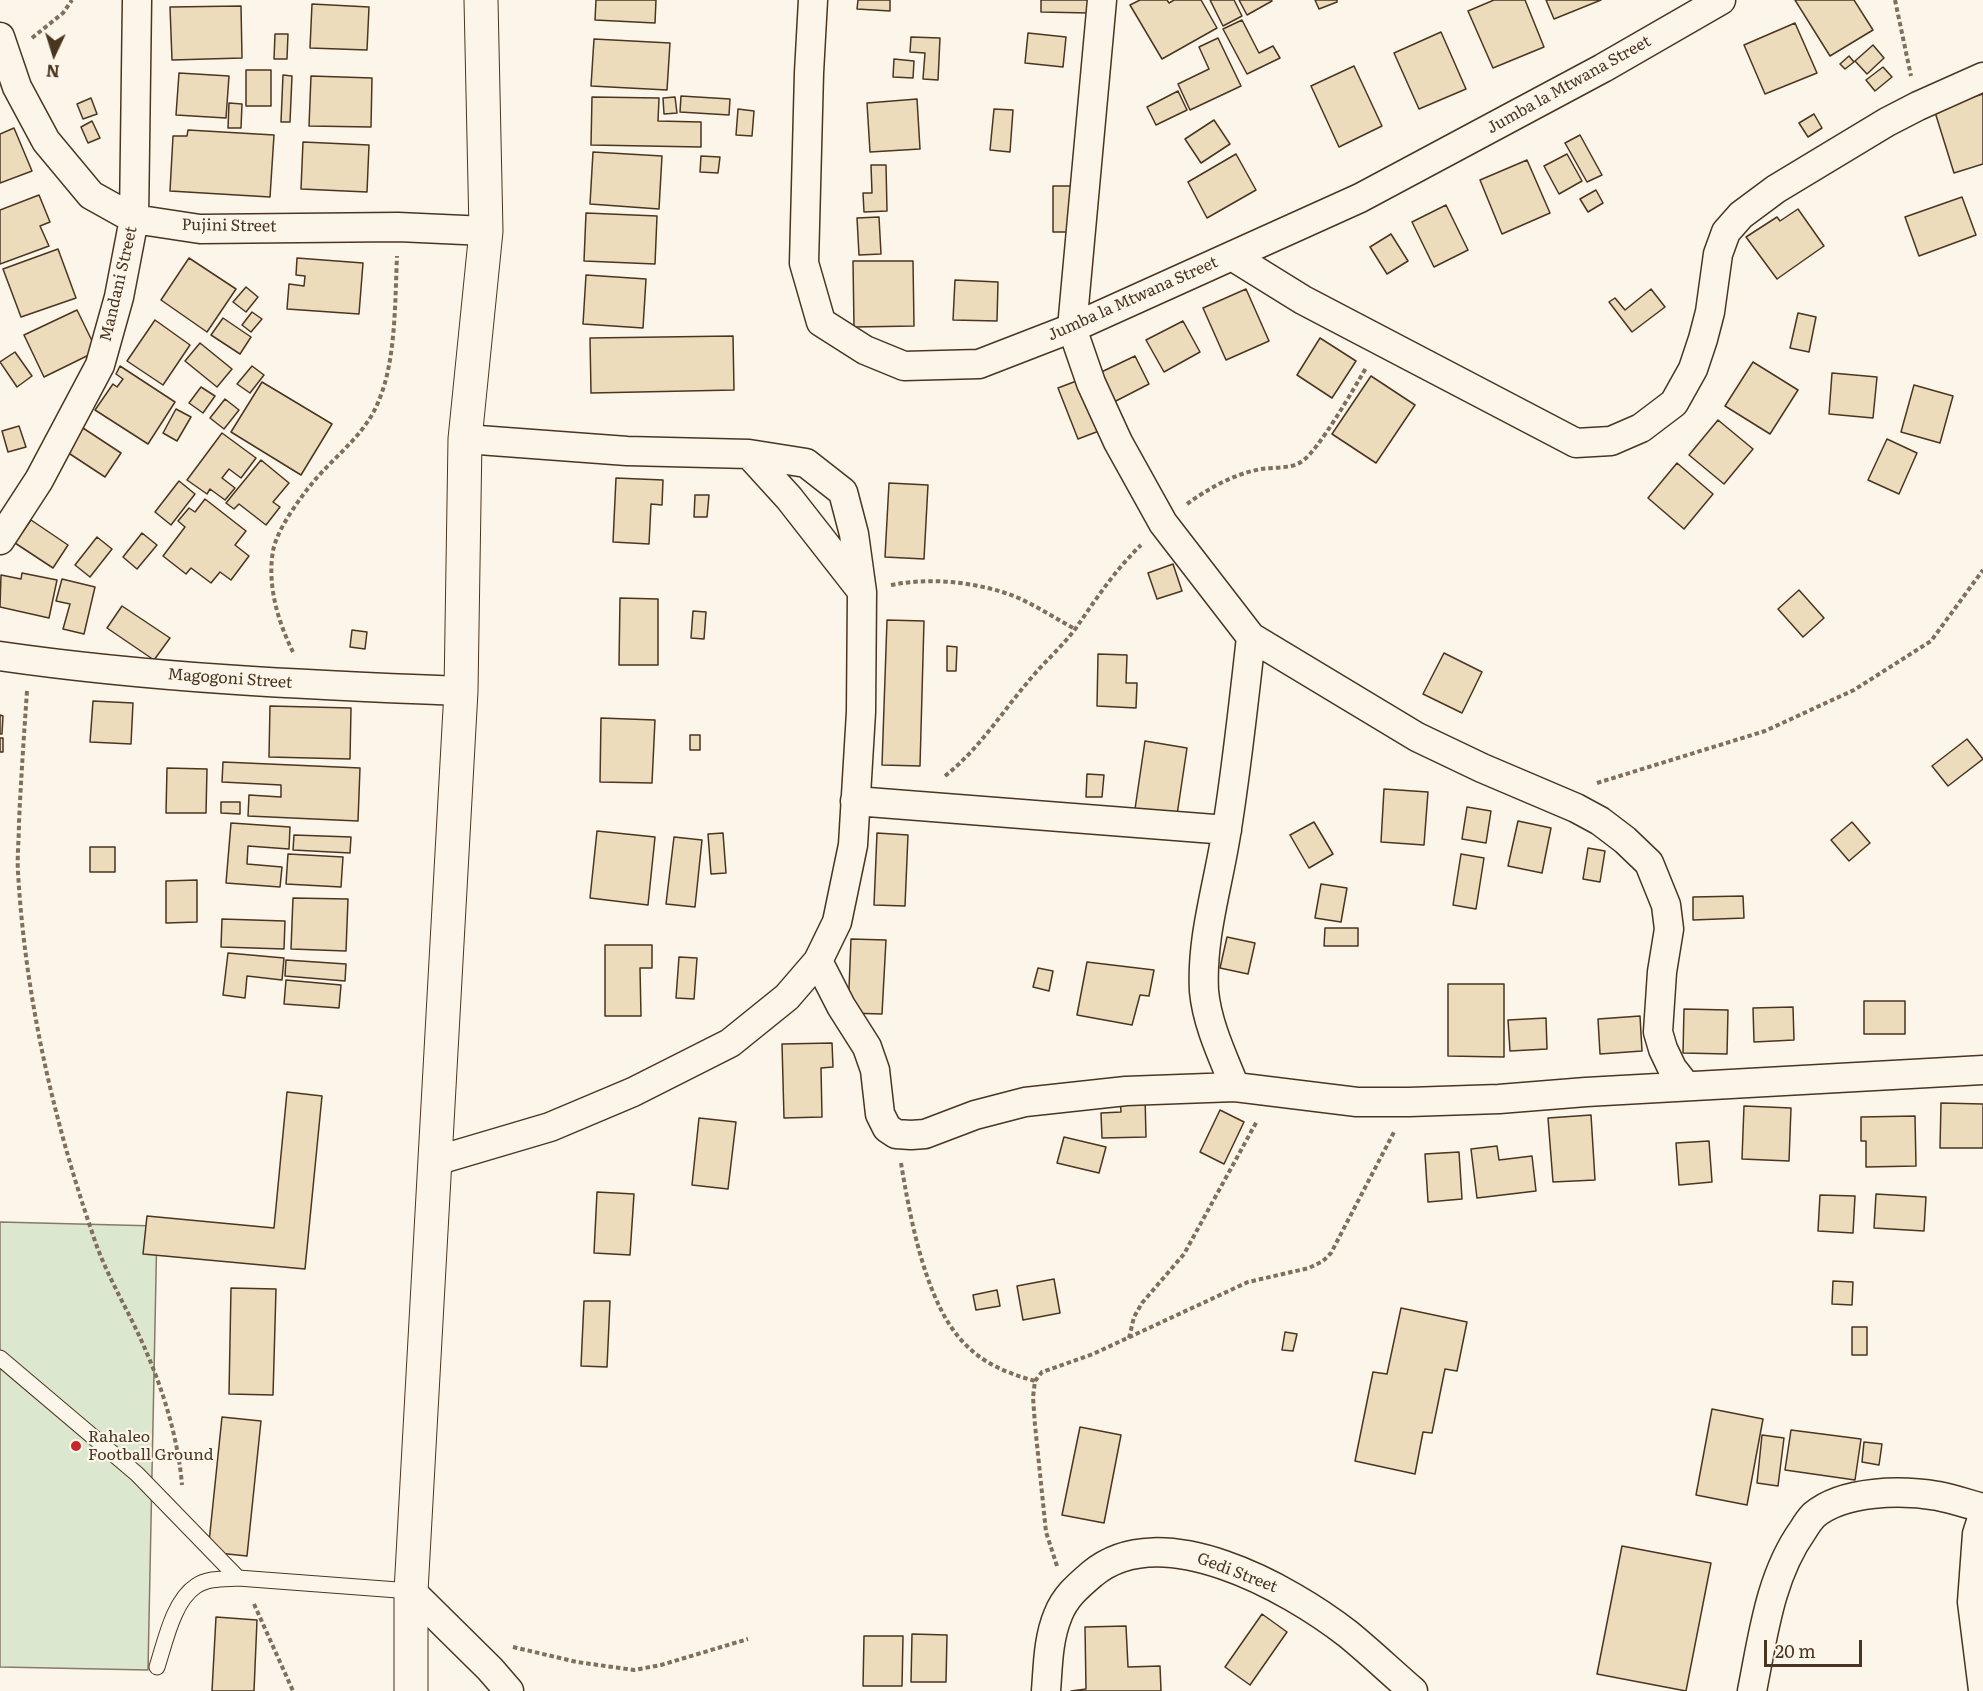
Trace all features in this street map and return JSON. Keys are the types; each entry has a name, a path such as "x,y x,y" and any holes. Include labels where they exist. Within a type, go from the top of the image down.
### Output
{"highway":[{"path":"411,1691 411,1591 460,690 465,439 486,231 481,0"}],"street":[{"name":"Mandani Street","path":"0,540 39,480 100,364 119,297 134,219 137,0"},
{"name":"Jumba la Mtwana Street","path":"813,0 804,263 821,322 865,350 904,366 979,364 1072,328 1360,198 1603,68 1721,0"},
{"path":"1102,0 1072,328 1091,383 1118,442 1163,524 1251,637 1417,737 1600,821 1625,840 1649,863 1662,891 1669,929 1662,972 1658,1032 1663,1050 1672,1068 1686,1086"},
{"name":"Pujini Street","path":"3,46 9,90 46,141 91,195 134,219 200,229 398,227 486,231"},
{"path":"1232,256 1303,300 1576,443 1611,441 1641,428 1674,403 1693,369 1708,321 1718,254 1726,232 1742,215 1776,189 1918,106 1983,77"},
{"path":"435,1161 550,1127 633,1092 730,1043 788,998 818,961 837,922 853,845 861,712 862,592 854,534 843,492 806,464 749,454 627,452 465,439"},
{"path":"749,454 789,498 862,592"},
{"path":"1235,1087 1216,1039 1204,994 1204,962 1207,933 1227,830 1251,637"},
{"name":"Magogoni Street","path":"0,656 124,671 309,685 460,690"},
{"path":"855,801 1227,830"},
{"path":"818,961 846,1016 867,1047 875,1070 880,1114 887,1128 896,1134 911,1136 926,1134 975,1115 1025,1102 1126,1091 1235,1087 1357,1102 1499,1100 1686,1086 1983,1070"},
{"path":"1752,1691 1777,1579 1790,1549 1814,1515 1838,1502 1861,1495 1911,1493 1940,1496 1983,1508"},
{"path":"1983,1515 1977,1534 1972,1602 1983,1690"},
{"name":"Gedi Street","path":"1046,1691 1050,1639 1058,1614 1070,1593 1104,1564 1136,1553 1185,1554 1216,1562 1282,1590 1347,1633 1413,1691"},
{"path":"411,1591 490,1669 508,1691"}],"lane":[{"path":"0,1358 137,1474 238,1578"},
{"path":"157,1667 173,1617 188,1593 204,1582 238,1578 411,1591"}],"path":[{"path":"3,46 44,31 63,13 72,0"},
{"path":"1895,0 1918,106"},
{"path":"309,685 290,648 276,609 271,578 273,550 286,521 314,481 367,425 380,399 390,357 398,227"},
{"path":"906,805 964,761 1028,682 1075,629 1108,580 1163,524 1198,497 1238,475 1260,469 1294,466 1303,461 1332,422 1383,342"},
{"path":"1554,798 1765,731 1854,690 1931,641 1983,570"},
{"path":"862,592 921,581 988,587 1016,597 1075,629"},
{"path":"29,660 21,768 18,871 30,984 47,1077 73,1177 99,1254 142,1342 163,1397 182,1477 186,1525"},
{"path":"1129,1338 1134,1317 1142,1303 1184,1254 1273,1091"},
{"path":"1070,1593 1055,1561 1046,1532 1035,1425 1033,1397 1035,1381 1042,1372 1093,1354 1248,1282 1309,1268 1323,1261 1331,1253 1408,1102"},
{"path":"896,1134 910,1217 925,1271 946,1320 965,1345 986,1362 1010,1374 1035,1381"},
{"path":"238,1578 255,1606 293,1691"},
{"path":"507,1646 577,1662 634,1670 661,1665 748,1639"}],"green space":[{"name":"Rahaleo Football Ground","path":"0,1222 157,1226 148,1670 0,1667"}],"building":[{"path":"596,0 656,0 655,23 595,20"},
{"path":"858,0 890,0 890,11 857,9"},
{"path":"1041,0 1089,0 1089,13 1041,12"},
{"path":"1140,0 1167,0 1169,3 1174,0 1201,0 1217,28 1162,59 1130,5"},
{"path":"1210,0 1234,0 1242,16 1223,26"},
{"path":"1239,0 1271,0 1272,1 1247,15"},
{"path":"1315,0 1337,0 1337,2 1319,9"},
{"path":"1494,0 1525,0 1544,47 1493,68 1468,11"},
{"path":"1546,0 1601,0 1554,19"},
{"path":"1795,0 1854,0 1873,30 1830,56"},
{"path":"312,4 369,7 367,50 310,48"},
{"path":"241,6 242,58 172,60 170,7"},
{"path":"1242,20 1259,53 1273,46 1280,58 1247,74 1223,29"},
{"path":"1795,23 1817,73 1765,94 1744,45"},
{"path":"1441,32 1466,89 1419,109 1394,53"},
{"path":"1028,33 1066,37 1063,67 1025,63"},
{"path":"275,34 288,34 287,59 274,59"},
{"path":"911,37 940,38 938,80 923,79 925,53 910,52"},
{"path":"1218,38 1241,86 1190,110 1178,84 1209,69 1199,47"},
{"path":"594,39 670,43 667,90 591,86"},
{"path":"1873,45 1884,58 1867,74 1855,61"},
{"path":"1849,56 1854,62 1845,69 1840,64"},
{"path":"894,59 914,61 913,78 893,77"},
{"path":"1354,66 1382,126 1339,147 1311,86"},
{"path":"1883,67 1892,77 1875,91 1866,80"},
{"path":"246,70 271,70 271,106 246,106"},
{"path":"179,73 229,76 226,118 176,115"},
{"path":"283,75 292,76 290,122 281,122"},
{"path":"311,76 372,78 371,127 309,126"},
{"path":"1178,91 1187,110 1156,125 1147,107"},
{"path":"1983,94 1983,164 1954,173 1934,109"},
{"path":"681,96 730,99 729,115 680,112"},
{"path":"592,97 659,98 658,121 701,122 701,147 591,145"},
{"path":"675,97 677,113 664,114 663,98"},
{"path":"91,98 97,114 83,119 77,104"},
{"path":"917,99 920,149 870,152 867,103"},
{"path":"229,103 242,104 241,128 228,128"},
{"path":"738,109 754,111 752,136 736,135"},
{"path":"994,109 1013,110 1010,152 990,150"},
{"path":"1814,114 1822,128 1808,137 1799,123"},
{"path":"1214,120 1230,144 1201,163 1185,139"},
{"path":"92,121 100,138 88,143 81,127"},
{"path":"14,128 32,171 0,183 0,134"},
{"path":"188,130 274,135 270,197 170,191 173,136 187,136"},
{"path":"1580,135 1602,175 1587,182 1565,143"},
{"path":"303,142 369,145 367,192 301,189"},
{"path":"593,152 662,156 659,209 590,204"},
{"path":"1236,154 1256,190 1207,218 1188,182"},
{"path":"1567,154 1582,181 1559,194 1544,166"},
{"path":"701,156 720,157 718,173 700,172"},
{"path":"1527,160 1550,213 1502,234 1480,180"},
{"path":"871,165 886,165 887,211 864,212 863,193 872,193"},
{"path":"1053,186 1076,186 1076,232 1053,232"},
{"path":"1596,190 1603,203 1588,212 1580,199"},
{"path":"39,195 50,222 40,226 49,246 0,264 0,210"},
{"path":"1962,197 1976,235 1919,256 1905,217"},
{"path":"1446,205 1468,250 1434,267 1412,222"},
{"path":"1798,209 1824,246 1777,279 1746,237 1777,217 1780,221"},
{"path":"586,213 657,216 655,264 584,261"},
{"path":"879,217 881,254 859,255 857,218"},
{"path":"1391,234 1408,261 1387,274 1370,247"},
{"path":"58,249 76,298 21,317 3,269"},
{"path":"189,258 236,289 207,332 161,300"},
{"path":"297,258 363,263 359,314 287,309 289,284 304,286 305,276 296,275"},
{"path":"853,261 913,261 914,326 854,327"},
{"path":"586,275 646,279 643,328 583,324"},
{"path":"955,280 998,282 997,321 953,320"},
{"path":"246,287 258,297 246,312 233,302"},
{"path":"1246,289 1269,341 1226,360 1203,308"},
{"path":"1651,289 1665,307 1632,332 1609,302 1615,298 1625,310"},
{"path":"77,310 97,351 44,377 24,335"},
{"path":"252,312 262,319 251,332 242,325"},
{"path":"1798,313 1816,317 1809,352 1790,348"},
{"path":"223,318 251,337 240,354 211,335"},
{"path":"155,320 190,345 163,385 127,361"},
{"path":"1183,321 1200,352 1164,372 1146,340"},
{"path":"733,336 734,390 591,393 590,338"},
{"path":"1320,338 1356,361 1332,398 1297,375"},
{"path":"200,343 232,369 217,387 185,361"},
{"path":"15,352 32,376 17,387 0,362"},
{"path":"1135,356 1149,384 1110,404 1095,375"},
{"path":"1753,362 1798,390 1770,434 1725,406"},
{"path":"120,366 175,402 148,444 95,410 113,384 117,387 123,379 116,374"},
{"path":"252,366 264,375 250,393 237,384"},
{"path":"1832,373 1877,377 1873,418 1829,414"},
{"path":"1371,376 1415,405 1376,463 1332,434"},
{"path":"1079,380 1099,431 1078,439 1058,388"},
{"path":"262,382 332,424 301,475 231,432"},
{"path":"1914,385 1953,396 1940,443 1901,432"},
{"path":"201,387 215,396 203,413 189,403"},
{"path":"225,399 239,410 224,429 210,418"},
{"path":"176,409 191,417 177,441 163,433"},
{"path":"1718,420 1753,449 1724,484 1689,455"},
{"path":"19,426 26,447 8,452 2,431"},
{"path":"83,428 121,453 105,477 67,452"},
{"path":"222,433 256,458 241,478 229,469 222,478 235,488 225,500 210,489 207,494 187,480"},
{"path":"1887,439 1917,453 1899,494 1868,480"},
{"path":"261,460 289,483 273,502 280,507 266,525 239,504 234,509 226,503"},
{"path":"1677,463 1713,494 1684,529 1648,498"},
{"path":"616,478 663,480 662,505 651,504 649,544 613,542"},
{"path":"179,481 195,494 171,525 155,512"},
{"path":"889,483 928,485 924,559 885,557"},
{"path":"695,495 709,495 707,517 694,517"},
{"path":"205,499 246,531 235,545 249,556 231,580 220,572 211,583 191,568 186,574 163,556 185,527 178,521 189,508 195,512"},
{"path":"31,520 68,545 53,568 15,543"},
{"path":"142,533 157,545 137,569 123,557"},
{"path":"97,537 112,549 90,577 75,565"},
{"path":"1173,564 1182,591 1157,599 1148,573"},
{"path":"22,573 57,580 49,618 0,607 1,575 21,579"},
{"path":"62,579 95,587 84,634 63,629 70,604 56,601"},
{"path":"1799,590 1824,618 1803,637 1778,609"},
{"path":"620,598 658,599 658,665 619,665"},
{"path":"122,606 170,638 154,660 107,628"},
{"path":"693,611 706,612 704,639 691,638"},
{"path":"887,620 924,621 920,766 882,765"},
{"path":"352,630 367,632 365,649 350,647"},
{"path":"947,646 957,647 956,671 947,671"},
{"path":"1444,653 1482,672 1462,713 1423,694"},
{"path":"1098,654 1127,655 1126,683 1137,683 1136,708 1097,706"},
{"path":"93,701 133,703 131,744 90,742"},
{"path":"270,706 351,708 350,759 269,757"},
{"path":"0,715 3,716 2,734 0,734"},
{"path":"601,718 655,720 652,783 600,782"},
{"path":"690,735 700,735 700,750 690,750"},
{"path":"0,738 3,738 3,752 0,752"},
{"path":"1967,739 1983,759 1948,786 1932,766"},
{"path":"1145,741 1187,748 1177,815 1135,809"},
{"path":"223,762 360,768 358,821 248,816 249,795 281,797 281,785 222,782"},
{"path":"167,768 207,769 206,813 166,813"},
{"path":"1087,774 1104,775 1102,797 1086,797"},
{"path":"1384,789 1428,792 1424,845 1381,842"},
{"path":"221,802 240,802 240,814 221,813"},
{"path":"1467,807 1491,811 1486,843 1462,839"},
{"path":"1518,821 1551,828 1542,873 1508,866"},
{"path":"1314,822 1333,854 1309,868 1290,835"},
{"path":"1852,822 1870,843 1849,861 1831,840"},
{"path":"231,823 290,827 289,849 248,846 247,864 282,867 280,887 226,883"},
{"path":"597,831 655,837 648,905 590,898"},
{"path":"723,833 726,873 711,874 708,834"},
{"path":"877,833 908,835 905,906 874,905"},
{"path":"294,835 351,837 350,853 293,850"},
{"path":"674,837 702,840 695,907 666,904"},
{"path":"90,847 115,847 115,872 90,872"},
{"path":"1588,848 1605,851 1600,882 1583,879"},
{"path":"288,854 343,857 341,887 286,884"},
{"path":"1461,854 1484,858 1476,909 1453,905"},
{"path":"197,880 197,922 166,923 166,881"},
{"path":"1321,884 1347,888 1341,922 1315,918"},
{"path":"1743,896 1744,918 1693,920 1693,897"},
{"path":"293,898 348,899 346,951 291,949"},
{"path":"222,919 285,921 284,949 221,947"},
{"path":"1325,928 1358,928 1358,946 1324,946"},
{"path":"1227,937 1255,943 1248,974 1220,968"},
{"path":"851,939 886,940 882,1014 848,1013"},
{"path":"605,945 652,945 652,968 640,968 641,1016 605,1016"},
{"path":"228,953 284,958 282,980 247,976 245,998 223,995"},
{"path":"679,957 697,958 694,999 676,998"},
{"path":"286,960 346,964 345,981 285,976"},
{"path":"1087,962 1154,970 1149,996 1140,995 1132,1025 1077,1015"},
{"path":"1038,968 1053,971 1049,991 1033,987"},
{"path":"286,980 341,985 339,1008 284,1004"},
{"path":"1448,984 1504,984 1504,1057 1448,1056"},
{"path":"1864,1001 1905,1001 1905,1034 1864,1034"},
{"path":"1793,1007 1794,1040 1754,1042 1753,1008"},
{"path":"1684,1009 1728,1010 1727,1054 1683,1053"},
{"path":"1640,1016 1642,1051 1600,1054 1598,1019"},
{"path":"1546,1018 1547,1049 1510,1051 1508,1020"},
{"path":"832,1043 833,1067 821,1068 822,1117 784,1118 782,1044"},
{"path":"287,1092 322,1096 305,1269 143,1254 147,1216 274,1228"},
{"path":"1145,1096 1146,1137 1102,1138 1101,1113 1121,1112 1120,1097"},
{"path":"1941,1103 1983,1104 1983,1148 1940,1148"},
{"path":"1744,1106 1791,1108 1789,1161 1742,1159"},
{"path":"1220,1110 1244,1122 1224,1164 1200,1152"},
{"path":"1591,1115 1595,1180 1553,1182 1548,1118"},
{"path":"1915,1116 1916,1166 1866,1167 1866,1141 1861,1141 1861,1117"},
{"path":"699,1118 736,1122 728,1189 692,1185"},
{"path":"1064,1137 1106,1147 1099,1173 1057,1163"},
{"path":"1709,1141 1712,1182 1679,1185 1676,1143"},
{"path":"1497,1146 1499,1160 1532,1156 1536,1191 1477,1198 1471,1149"},
{"path":"1459,1152 1462,1199 1428,1202 1425,1154"},
{"path":"597,1192 634,1194 630,1255 594,1253"},
{"path":"1876,1194 1926,1197 1924,1231 1874,1228"},
{"path":"1820,1195 1855,1196 1853,1233 1818,1231"},
{"path":"1054,1279 1060,1313 1023,1320 1017,1286"},
{"path":"1833,1281 1853,1282 1852,1305 1832,1304"},
{"path":"231,1288 276,1289 273,1395 229,1394"},
{"path":"997,1290 1000,1306 976,1310 973,1295"},
{"path":"584,1301 610,1301 607,1367 581,1366"},
{"path":"1401,1308 1467,1322 1457,1371 1445,1369 1432,1433 1423,1432 1415,1474 1355,1461 1373,1372 1387,1374"},
{"path":"1852,1327 1867,1327 1867,1355 1852,1355"},
{"path":"1285,1332 1297,1334 1293,1351 1282,1350"},
{"path":"1712,1409 1763,1419 1747,1505 1696,1495"},
{"path":"222,1417 261,1421 247,1556 208,1552"},
{"path":"1080,1427 1121,1435 1104,1523 1062,1515"},
{"path":"1791,1430 1861,1439 1855,1480 1785,1470"},
{"path":"1762,1435 1784,1438 1778,1486 1757,1483"},
{"path":"1864,1442 1882,1444 1879,1465 1862,1462"},
{"path":"1622,1546 1711,1563 1686,1691 1597,1674"},
{"path":"1262,1614 1287,1632 1250,1685 1225,1667"},
{"path":"216,1617 257,1620 254,1691 212,1691"},
{"path":"1126,1626 1128,1667 1160,1666 1161,1691 1071,1691 1086,1689 1085,1627"},
{"path":"912,1634 947,1635 946,1682 911,1682"},
{"path":"864,1636 903,1636 902,1686 863,1686"}],"place":[{"name":"Rahaleo Football Ground","path":"76,1446"}]}
